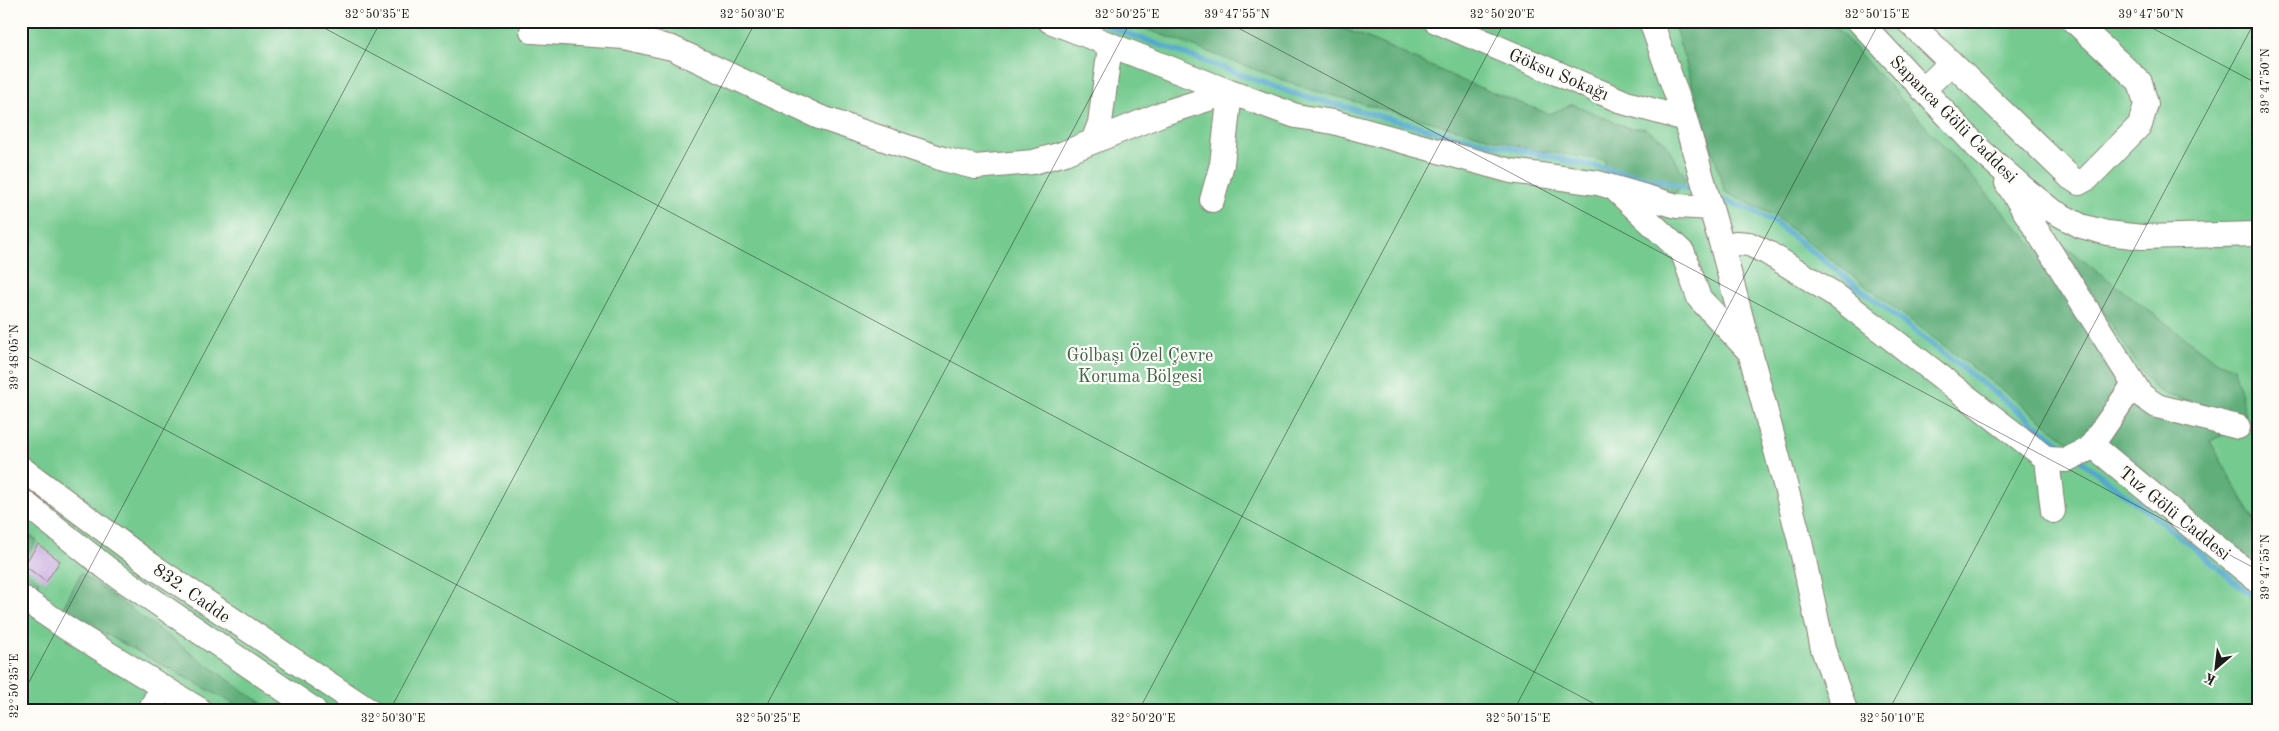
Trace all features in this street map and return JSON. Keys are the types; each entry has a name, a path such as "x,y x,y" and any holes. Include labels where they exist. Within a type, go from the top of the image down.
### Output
{"street":[{"path":"1050,21 1110,46 1296,116 1333,122 1511,171 1598,183 1678,206 1711,208"},
{"name":"Göksu Sokağı","path":"1436,21 1626,102 1684,119"},
{"path":"1651,21 1684,119 1722,246 1799,537 1823,649 1845,710"},
{"name":"Sapanca Gölü Caddesi","path":"1859,21 1995,164 2051,210 2081,226 2142,237 2258,234"},
{"path":"1908,21 2071,178 2079,183 2084,182 2140,125 2146,104 2140,82 2074,21"},
{"path":"532,31 624,37 672,48 819,117 943,159 975,166 1033,162 1062,154 1164,113 1230,92"},
{"path":"1093,141 1100,123 1110,46"},
{"path":"1923,90 1951,63"},
{"path":"1212,200 1222,164 1230,92"},
{"path":"1995,164 2141,395 2157,406 2238,427"},
{"path":"1614,188 1683,253 1699,298 1751,353"},
{"name":"Tuz Gölü Caddesi","path":"1722,246 1736,243 1749,244 1768,253 1834,294 2258,581"},
{"path":"2052,511 2072,454 2134,384"},
{"name":"832. Cadde","path":"21,468 151,565 368,710"},
{"name":"832. Cadde","path":"21,500 109,570 314,710"},
{"path":"21,597 68,629 200,710"},
{"path":"150,710 162,687"}],"green space":[{"name":"Gölbaşı Özel Çevre Koruma Bölgesi","path":"21,21 2258,21 2258,710 21,710"},
{"path":"1125,21 1323,21 1368,38 1468,83 1549,114 1573,104 1628,128 1644,128 1665,142 1686,179 1676,193 1663,193 1652,190 1632,178 1617,182 1605,173 1605,160 1535,150 1305,88"},
{"path":"1673,21 1830,21 2040,252 2125,385 2078,448 1773,215 1725,192"},
{"path":"2060,243 2213,359 2234,368 2246,416 2167,395 2154,388 2145,377"},
{"path":"2132,398 2229,432 2210,441 2258,527 2258,572 2100,442"},
{"path":"21,529 37,541 21,564"},
{"path":"21,567 39,581 39,588 30,592 21,586"},
{"path":"81,573 245,692 273,710 245,710 62,610"}],"building":[{"path":"38,544 60,561 46,582 24,565"}],"waterway":[{"path":"1094,21 1292,93 1448,134 1670,183 1700,193"},
{"path":"1715,198 1750,209 1774,222 2070,451"},
{"path":"2079,459 2173,531 2258,600"}]}
